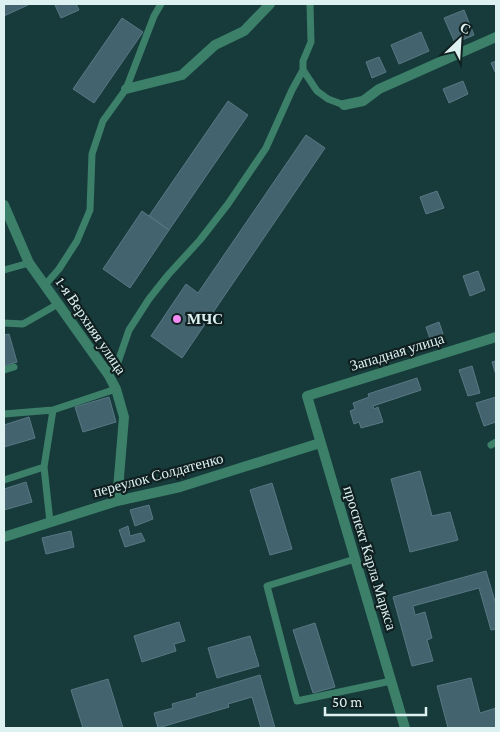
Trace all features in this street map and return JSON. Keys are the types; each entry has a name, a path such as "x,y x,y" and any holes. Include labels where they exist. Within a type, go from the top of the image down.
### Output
{"street":[{"path":"126,89 182,75 215,45 244,31 270,4"},
{"path":"344,105 363,102 379,89 496,37"},
{"name":"1-я Верхняя улица","path":"4,205 29,263 108,374 116,389 124,418 117,501"},
{"name":"Западная улица","path":"307,396 496,337"},
{"name":"проспект Карла Маркса","path":"307,396 405,728"},
{"name":"переулок Солдатенко","path":"4,537 117,501 180,487 320,443"}],"lane":[{"path":"45,285 77,241 90,210 92,154 103,122 126,89 154,16 161,4"},
{"path":"108,374 118,362 129,330 150,299 168,274 200,240 228,204 266,148 303,70 303,61 311,42 310,4"},
{"path":"303,70 317,91 328,99 344,105"},
{"path":"4,270 29,263"},
{"path":"4,323 23,324 58,304"},
{"path":"4,370 14,367"},
{"path":"4,414 53,410 116,389"},
{"path":"50,522 44,467 53,410"},
{"path":"4,480 44,467"},
{"path":"355,559 267,586 297,701 391,681"}],"building":[{"path":"4,4 30,4 4,16"},
{"path":"76,4 79,10 61,18 55,5"},
{"path":"464,10 474,35 455,43 444,18"},
{"path":"122,18 143,32 94,103 73,89"},
{"path":"421,32 429,51 399,64 391,45"},
{"path":"379,57 386,72 372,78 366,62"},
{"path":"496,61 496,74 491,63"},
{"path":"463,81 468,94 449,103 443,89"},
{"path":"228,101 248,115 169,230 149,216"},
{"path":"306,135 325,148 182,358 151,336 186,284 198,293"},
{"path":"437,191 444,208 426,214 420,197"},
{"path":"142,211 169,230 130,288 103,269"},
{"path":"478,271 485,290 470,296 463,276"},
{"path":"439,322 443,334 430,339 426,327"},
{"path":"9,334 17,362 4,366 4,335"},
{"path":"496,361 496,375 492,362"},
{"path":"472,366 480,393 468,396 459,370"},
{"path":"417,378 421,390 373,406 374,409 378,407 383,422 361,428 359,422 354,424 350,411 355,409 353,403 369,397 368,394"},
{"path":"109,397 116,422 83,432 75,407"},
{"path":"496,397 496,422 484,426 476,403"},
{"path":"29,417 35,438 4,447 4,425"},
{"path":"420,471 432,516 450,512 458,540 410,552 391,479"},
{"path":"26,482 32,502 4,510 4,489"},
{"path":"272,483 292,549 270,555 250,490"},
{"path":"149,505 153,519 135,526 130,510"},
{"path":"128,526 130,536 141,533 145,541 125,547 119,530"},
{"path":"71,531 74,547 46,554 42,538"},
{"path":"486,571 496,605 496,629 491,630 479,588 413,606 415,615 425,612 432,638 427,640 433,661 412,666 393,597"},
{"path":"179,622 185,641 174,644 176,651 142,662 134,636"},
{"path":"315,623 335,687 313,693 293,630"},
{"path":"250,636 259,666 217,678 208,648"},
{"path":"260,675 275,728 261,728 252,697 228,704 229,707 158,728 154,713 173,708 172,704 197,697 196,694"},
{"path":"471,678 480,713 496,708 496,728 448,728 437,686"},
{"path":"108,679 123,728 83,728 71,690"}],"place":[{"name":"МЧС","path":"177,319"}]}
